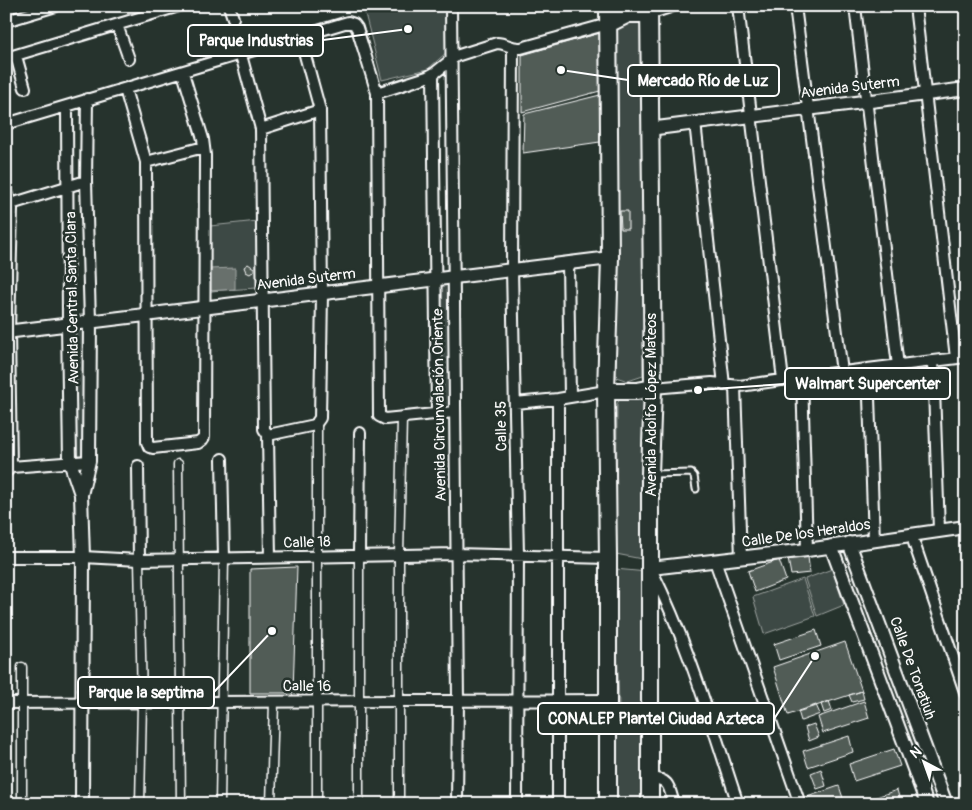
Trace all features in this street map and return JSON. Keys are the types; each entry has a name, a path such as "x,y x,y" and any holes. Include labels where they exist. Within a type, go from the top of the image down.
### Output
{"main road":[{"path":"608,6 610,258 606,391 608,804"},
{"path":"608,24 628,14 649,10"},
{"name":"Avenida Adolfo López Mateos","path":"649,10 653,388 650,474 650,804"},
{"path":"606,391 637,391 653,388"}],"street":[{"path":"6,21 56,6"},
{"path":"26,88 11,57 179,6"},
{"path":"230,6 233,18"},
{"name":"Avenida Circunvalación Oriente","path":"450,6 458,700 457,804"},
{"path":"649,10 673,6"},
{"path":"738,6 782,380"},
{"path":"795,6 842,372"},
{"path":"855,6 898,366"},
{"path":"653,388 712,383 730,386 961,357 925,94 915,6"},
{"path":"6,124 348,22 354,24 357,28 377,93 378,414 380,418 385,419 454,412"},
{"path":"377,93 432,74 452,58 465,52 497,43 502,43 513,49 608,24"},
{"path":"117,25 129,59"},
{"path":"300,37 320,110 322,294 320,418 318,423 316,701 318,804"},
{"name":"Calle 35","path":"513,49 512,270 518,555 517,804"},
{"path":"241,55 261,129 264,430 268,435 270,558"},
{"path":"125,88 146,162 148,445 153,448 198,442 204,436 204,147 183,72"},
{"name":"Avenida Circunvalación Oriente","path":"432,74 437,414"},
{"name":"Avenida Suterm","path":"649,129 966,89"},
{"name":"Avenida Central Santa Clara","path":"82,804 83,557 81,495 89,461 90,321 86,181 87,99"},
{"name":"Avenida Central Santa Clara","path":"67,106 70,462 81,495"},
{"path":"261,129 320,110"},
{"path":"696,122 730,386 741,558"},
{"path":"146,162 204,147"},
{"path":"11,204 86,181"},
{"path":"6,188 11,204 8,332 8,470 89,461"},
{"name":"Avenida Suterm","path":"8,332 610,258"},
{"path":"568,263 570,396"},
{"path":"933,361 939,530"},
{"path":"868,369 874,540"},
{"path":"802,377 807,550"},
{"path":"515,403 558,399 606,391"},
{"path":"558,399 558,804"},
{"path":"399,804 399,554 402,418"},
{"path":"268,435 318,423"},
{"path":"359,804 360,433"},
{"path":"220,804 220,702 224,558 222,459"},
{"path":"178,464 182,804"},
{"path":"138,466 142,702 140,804"},
{"name":"Calle De los Heraldos","path":"651,568 807,550 966,527"},
{"path":"911,534 966,695"},
{"name":"Calle De Tonatiuh","path":"849,543 946,804"},
{"path":"831,546 927,804"},
{"name":"Calle 18","path":"6,557 83,557 139,560 455,554 608,558"},
{"path":"715,561 800,804"},
{"path":"651,568 667,600 738,804"},
{"path":"22,668 22,804"},
{"name":"Calle 16","path":"6,703 608,700"},
{"path":"271,804 274,702"},
{"path":"651,778 660,778 666,782 674,804"}],"lane":[{"path":"650,474 691,473 695,478 696,489"}],"shaded area":[{"path":"363,6 447,6 448,51 428,69 382,80"},
{"path":"644,18 643,376 628,381 616,377 615,29"},
{"path":"258,221 257,288 209,291 210,226"},
{"path":"235,268 235,289 209,291 209,269"},
{"path":"449,284 449,407 440,407 439,285"},
{"path":"85,330 85,455 73,455 72,332"},
{"path":"625,389 645,394 647,560 616,554 617,404"},
{"path":"615,569 647,572 646,713 631,715 619,707"},
{"path":"832,569 844,605 817,616 805,579"},
{"path":"803,579 815,616 764,634 753,597"},
{"path":"628,724 646,731 646,804 615,804 614,726"}],"building":[{"path":"600,33 600,91 522,112 522,55"},
{"path":"600,95 600,142 523,153 524,114"},
{"path":"620,211 628,211 628,229 621,229"},
{"path":"248,264 254,268 254,271 250,274 246,272 244,267"},
{"path":"808,557 810,573 791,575 788,559"},
{"path":"779,560 786,580 755,592 748,571"},
{"path":"297,567 293,693 250,693 250,569"},
{"path":"816,630 821,646 779,660 774,644"},
{"path":"845,642 862,691 788,715 773,667"},
{"path":"862,691 864,699 852,702 849,695"},
{"path":"829,701 832,710 824,713 821,704"},
{"path":"864,701 869,718 823,733 818,717"},
{"path":"816,705 820,714 801,721 798,711"},
{"path":"814,724 819,737 809,741 805,727"},
{"path":"849,736 853,752 808,767 803,751"},
{"path":"894,749 900,766 854,781 849,764"},
{"path":"821,769 826,786 817,789 811,773"},
{"path":"839,786 845,804 810,804 807,797"},
{"path":"897,790 901,804 862,804 861,802"}],"place":[{"name":"Parque Industrias","path":"408,29"},
{"name":"Mercado Río de Luz","path":"561,70"},
{"name":"Walmart Supercenter","path":"698,390"},
{"name":"Parque la septima","path":"272,631"},
{"name":"CONALEP Plantel Ciudad Azteca","path":"815,656"}]}
